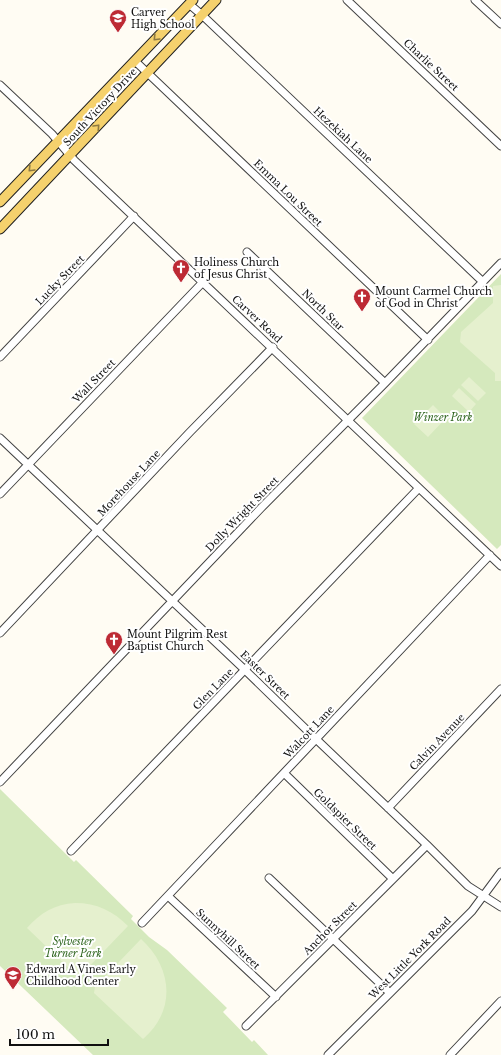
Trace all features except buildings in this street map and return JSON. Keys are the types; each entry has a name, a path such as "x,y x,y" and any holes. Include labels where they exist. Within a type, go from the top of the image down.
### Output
{"main road":[{"name":"South Victory Drive","path":"0,229 216,0"},
{"name":"South Victory Drive","path":"0,202 191,2"}],"street":[{"name":"Charlie Street","path":"347,0 501,146"},
{"path":"475,0 501,24"},
{"name":"Hezekiah Lane","path":"191,2 202,15 483,282"},
{"name":"Emma Lou Street","path":"135,61 428,340"},
{"name":"Carver Road","path":"0,85 58,141 70,155 501,566"},
{"name":"Lucky Street","path":"0,357 134,216"},
{"name":"North Star","path":"247,252 385,383"},
{"name":"Dolly Wright Street","path":"0,782 261,508 349,421 501,263"},
{"name":"Wall Street","path":"0,494 203,282"},
{"name":"Morehouse Lane","path":"0,633 189,433 273,347"},
{"name":"Easter Street","path":"0,438 245,670 468,886 483,897 501,907"},
{"name":"Glen Lane","path":"71,851 419,488"},
{"name":"Walcott Lane","path":"142,923 490,555"},
{"name":"Calvin Avenue","path":"388,808 501,689"},
{"name":"Goldspier Street","path":"284,773 393,879"},
{"name":"Anchor Street","path":"246,1026 427,845"},
{"name":"West Little York Road","path":"328,1055 460,923 483,897 501,872"},
{"path":"269,878 390,992"},
{"name":"Sunnyhill Street","path":"168,896 276,997"},
{"path":"450,1055 501,1001"}],"green space":[{"name":"Winzer Park","path":"501,274 501,545 497,549 362,418"},
{"path":"501,285 501,381 495,381 495,373 460,342 461,332 493,303 493,286"},
{"path":"469,377 486,393 478,401 461,385"},
{"path":"459,388 476,404 469,412 452,396"},
{"path":"433,405 446,418 428,437 414,424"},
{"name":"Sylvester Turner Park","path":"0,789 74,862 76,860 133,916 131,919 149,937 167,950 227,1008 223,1012 252,1042 254,1040 268,1055 93,1055 0,966"},
{"path":"75,903 90,904 104,909 116,916 128,926 82,974 76,975 27,928 48,910 61,905"},
{"path":"141,939 159,962 164,975 166,989 165,1002 161,1015 154,1028 143,1039 94,993 95,987"}],"place":[{"name":"Carver High School","path":"118,33"},
{"name":"Holiness Church of Jesus Christ","path":"181,283"},
{"name":"Mount Carmel Church of God in Christ","path":"362,312"},
{"name":"Mount Pilgrim Rest Baptist Church","path":"114,655"},
{"name":"Edward A Vines Early Childhood Center","path":"13,990"}]}
